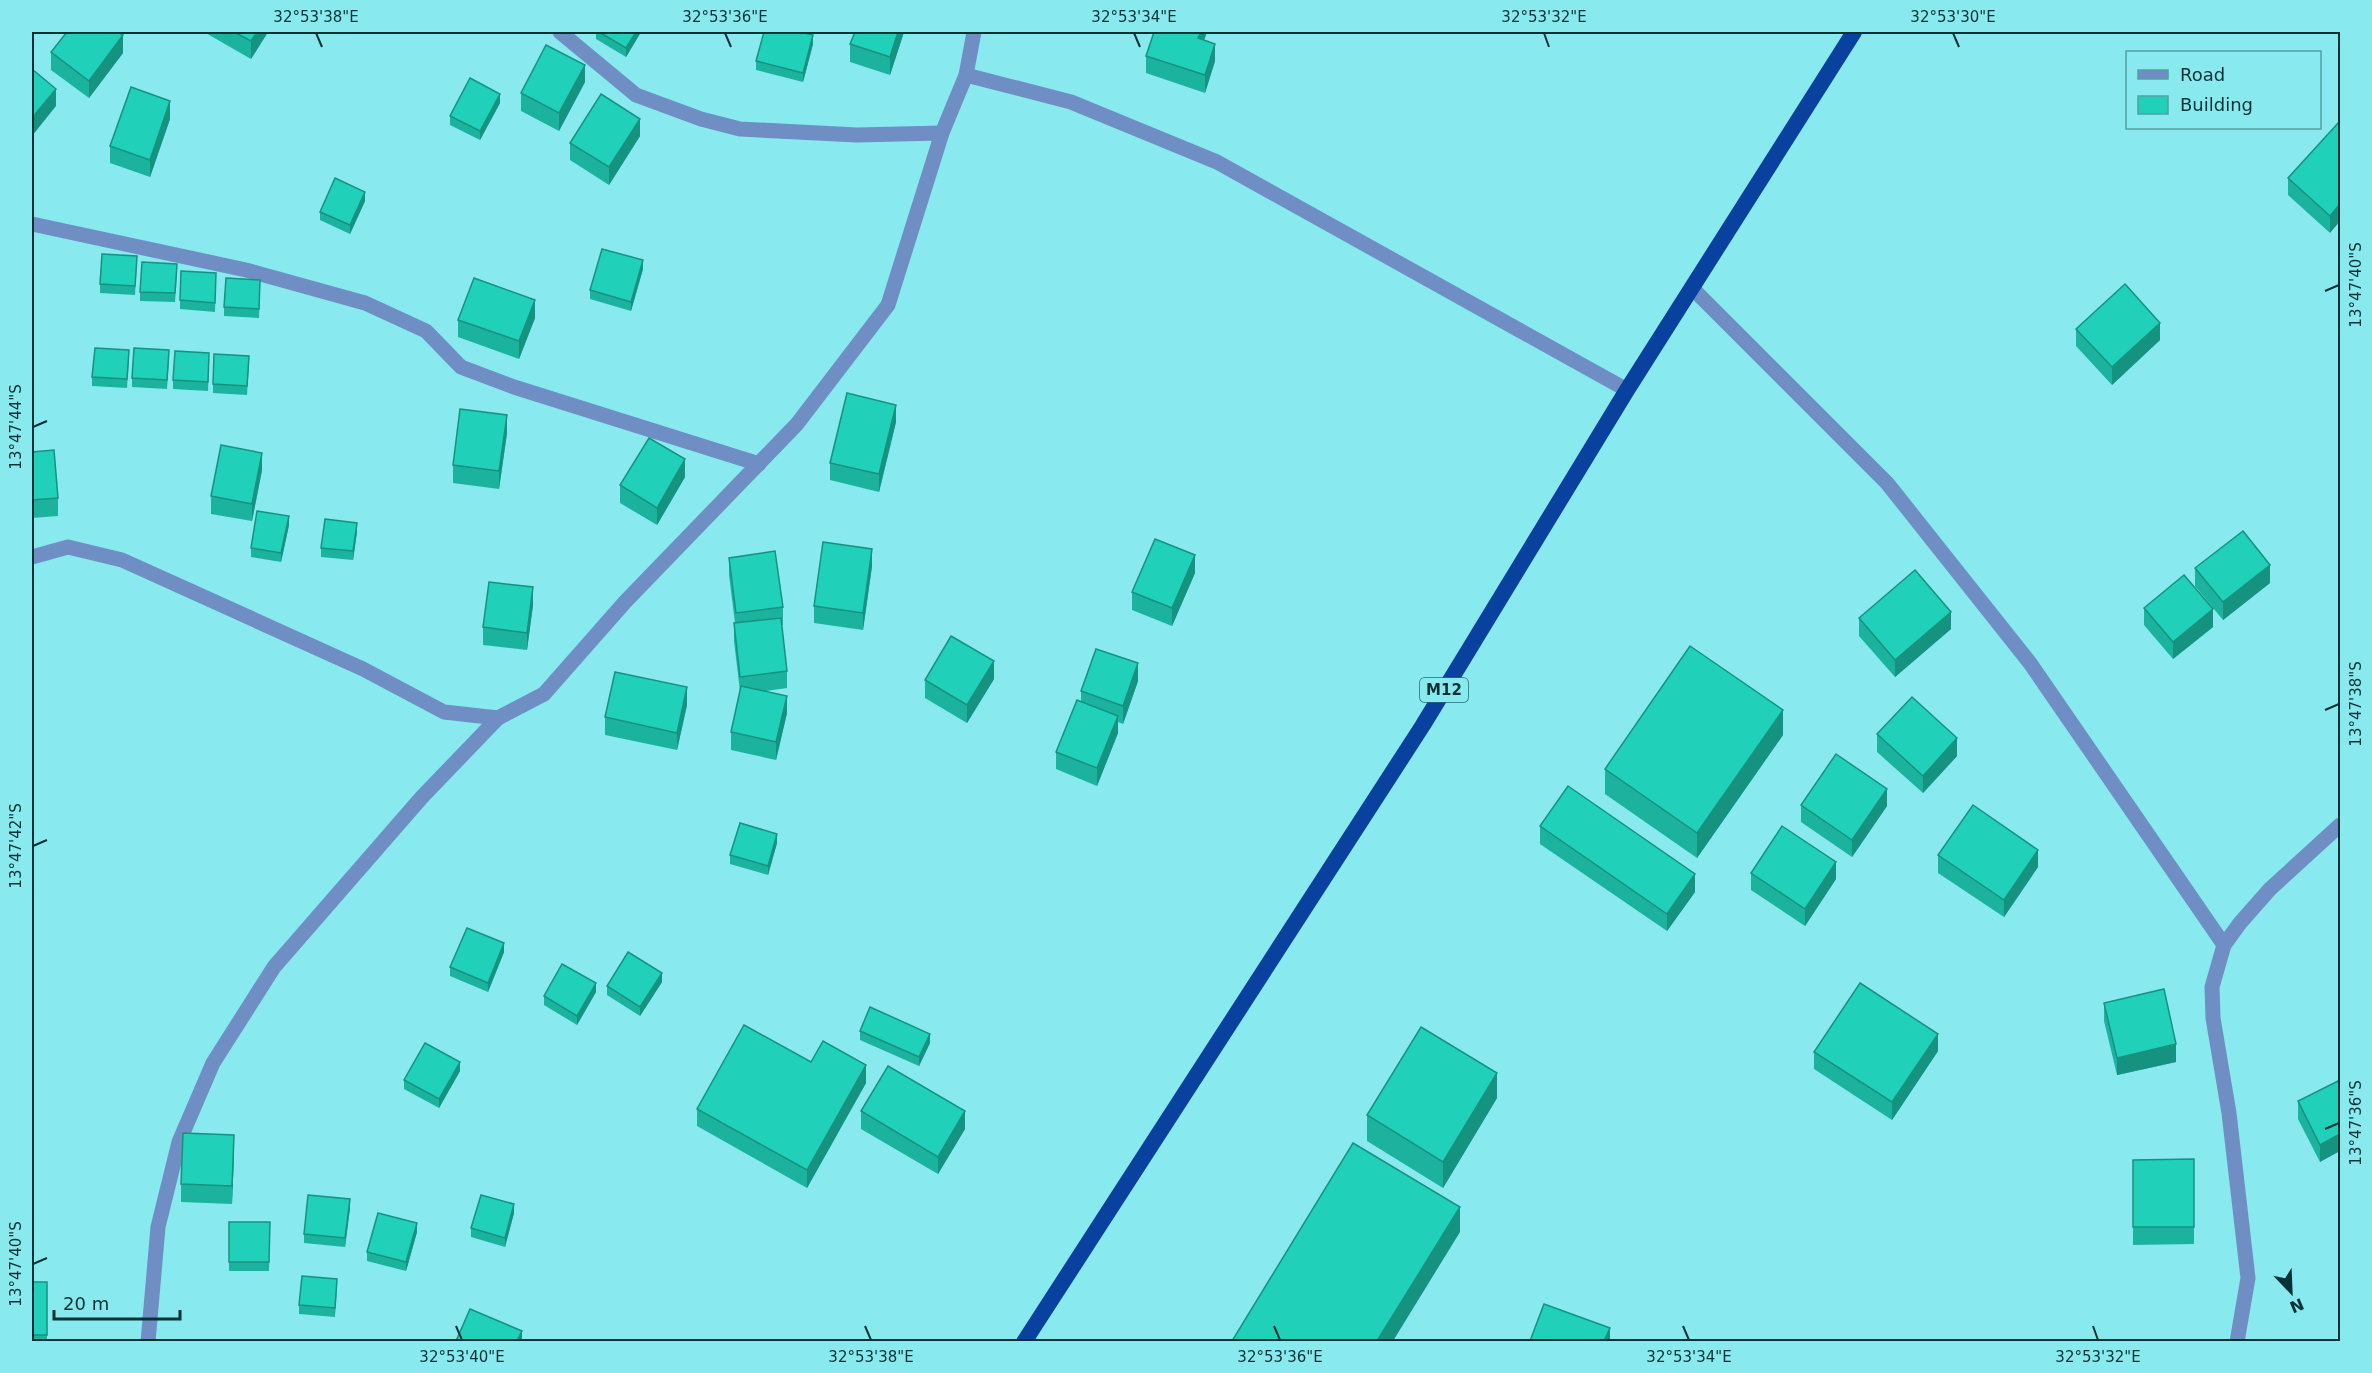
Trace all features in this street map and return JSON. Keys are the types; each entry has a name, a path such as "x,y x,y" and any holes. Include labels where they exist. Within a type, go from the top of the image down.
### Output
{"highway":[{"name":"M12","path":"1024,1341 1423,725 1627,390 1854,32"}],"street":[{"path":"560,32 636,95 701,119 752,129 857,135 942,133"},
{"path":"148,1341 158,1227 179,1142 213,1063 274,967 422,797 498,718 544,693 625,602 797,424 888,305 942,133 966,75 974,32"},
{"path":"966,75 1071,102 1217,162 1627,390"},
{"path":"32,224 246,270 365,303 426,331 461,367 514,387 759,464"},
{"path":"1692,288 1887,483 2030,663 2224,945"},
{"path":"32,557 68,547 122,560 363,669 444,712 498,718"},
{"path":"2236,1341 2248,1278 2229,1113 2213,1018 2212,987 2224,945 2240,923 2270,889 2340,825"}],"building":[{"path":"67,32 118,32 123,35 89,81 51,52"},
{"path":"234,32 257,32 251,41"},
{"path":"599,32 636,32 626,48"},
{"path":"764,32 800,32 813,35 803,73 756,61"},
{"path":"855,32 898,32 890,57 850,44"},
{"path":"1154,32 1201,32 1198,38 1215,44 1205,75 1146,56"},
{"path":"546,45 585,65 559,113 521,93"},
{"path":"32,69 56,89 32,118"},
{"path":"470,78 500,94 480,131 450,116"},
{"path":"131,87 170,101 150,160 110,146"},
{"path":"601,94 640,119 609,167 570,143"},
{"path":"2339,122 2340,204 2330,216 2288,178"},
{"path":"335,178 365,192 350,225 320,212"},
{"path":"602,249 643,260 631,302 590,290"},
{"path":"102,254 137,256 135,286 100,284"},
{"path":"142,262 177,264 175,293 140,292"},
{"path":"181,271 216,273 215,303 180,300"},
{"path":"226,278 260,280 259,309 224,307"},
{"path":"474,278 535,300 519,341 458,320"},
{"path":"2125,284 2160,323 2112,367 2076,329"},
{"path":"95,348 129,350 127,379 92,377"},
{"path":"134,348 169,350 167,380 132,378"},
{"path":"175,351 209,353 208,382 173,380"},
{"path":"214,354 249,356 247,386 213,384"},
{"path":"847,393 896,405 879,474 830,463"},
{"path":"460,409 507,415 499,471 453,465"},
{"path":"649,438 685,459 657,508 620,485"},
{"path":"221,445 262,453 252,504 211,496"},
{"path":"54,450 58,498 32,500 32,452"},
{"path":"257,511 289,516 281,553 251,548"},
{"path":"325,519 357,523 353,551 321,548"},
{"path":"2243,531 2270,565 2223,602 2195,568"},
{"path":"1155,539 1195,555 1172,608 1132,592"},
{"path":"823,542 872,549 863,613 814,606"},
{"path":"775,551 783,607 736,613 729,558"},
{"path":"1915,570 1951,612 1895,660 1859,618"},
{"path":"2184,575 2213,609 2173,642 2144,608"},
{"path":"489,582 533,587 527,633 483,627"},
{"path":"781,618 787,671 740,677 734,623"},
{"path":"951,636 994,661 967,705 925,680"},
{"path":"1690,646 1783,710 1697,833 1605,769"},
{"path":"1096,649 1138,663 1123,706 1081,691"},
{"path":"615,672 687,687 677,733 605,717"},
{"path":"741,686 787,696 776,742 731,732"},
{"path":"1912,697 1957,738 1923,776 1877,734"},
{"path":"1077,700 1118,716 1097,768 1056,752"},
{"path":"1836,754 1887,789 1852,840 1801,805"},
{"path":"1568,786 1695,874 1667,914 1540,826"},
{"path":"1973,805 2038,850 2004,900 1938,855"},
{"path":"740,823 777,834 768,866 730,855"},
{"path":"1782,826 1836,862 1805,909 1751,873"},
{"path":"467,928 504,943 488,983 450,967"},
{"path":"628,952 662,973 640,1007 607,986"},
{"path":"562,964 596,983 577,1016 544,996"},
{"path":"1860,983 1938,1034 1892,1102 1814,1052"},
{"path":"2164,989 2176,1044 2117,1058 2104,1003"},
{"path":"870,1007 930,1034 919,1057 860,1031"},
{"path":"744,1025 811,1062 823,1041 866,1065 807,1170 697,1109"},
{"path":"1421,1027 1497,1073 1443,1162 1367,1115"},
{"path":"425,1043 460,1062 439,1099 404,1080"},
{"path":"888,1066 965,1111 938,1157 861,1111"},
{"path":"2340,1080 2340,1134 2320,1145 2298,1101"},
{"path":"183,1133 234,1135 232,1186 181,1184"},
{"path":"1353,1143 1460,1207 1377,1341 1232,1341"},
{"path":"2194,1159 2194,1227 2133,1227 2133,1160"},
{"path":"308,1195 350,1199 345,1238 304,1234"},
{"path":"481,1195 514,1204 505,1238 471,1228"},
{"path":"378,1213 417,1223 406,1262 367,1252"},
{"path":"229,1222 270,1222 269,1262 229,1262"},
{"path":"302,1276 337,1279 335,1308 299,1305"},
{"path":"32,1282 47,1282 47,1335 32,1335"},
{"path":"1544,1304 1610,1328 1604,1341 1530,1341"},
{"path":"470,1309 522,1331 517,1341 456,1341"}]}
